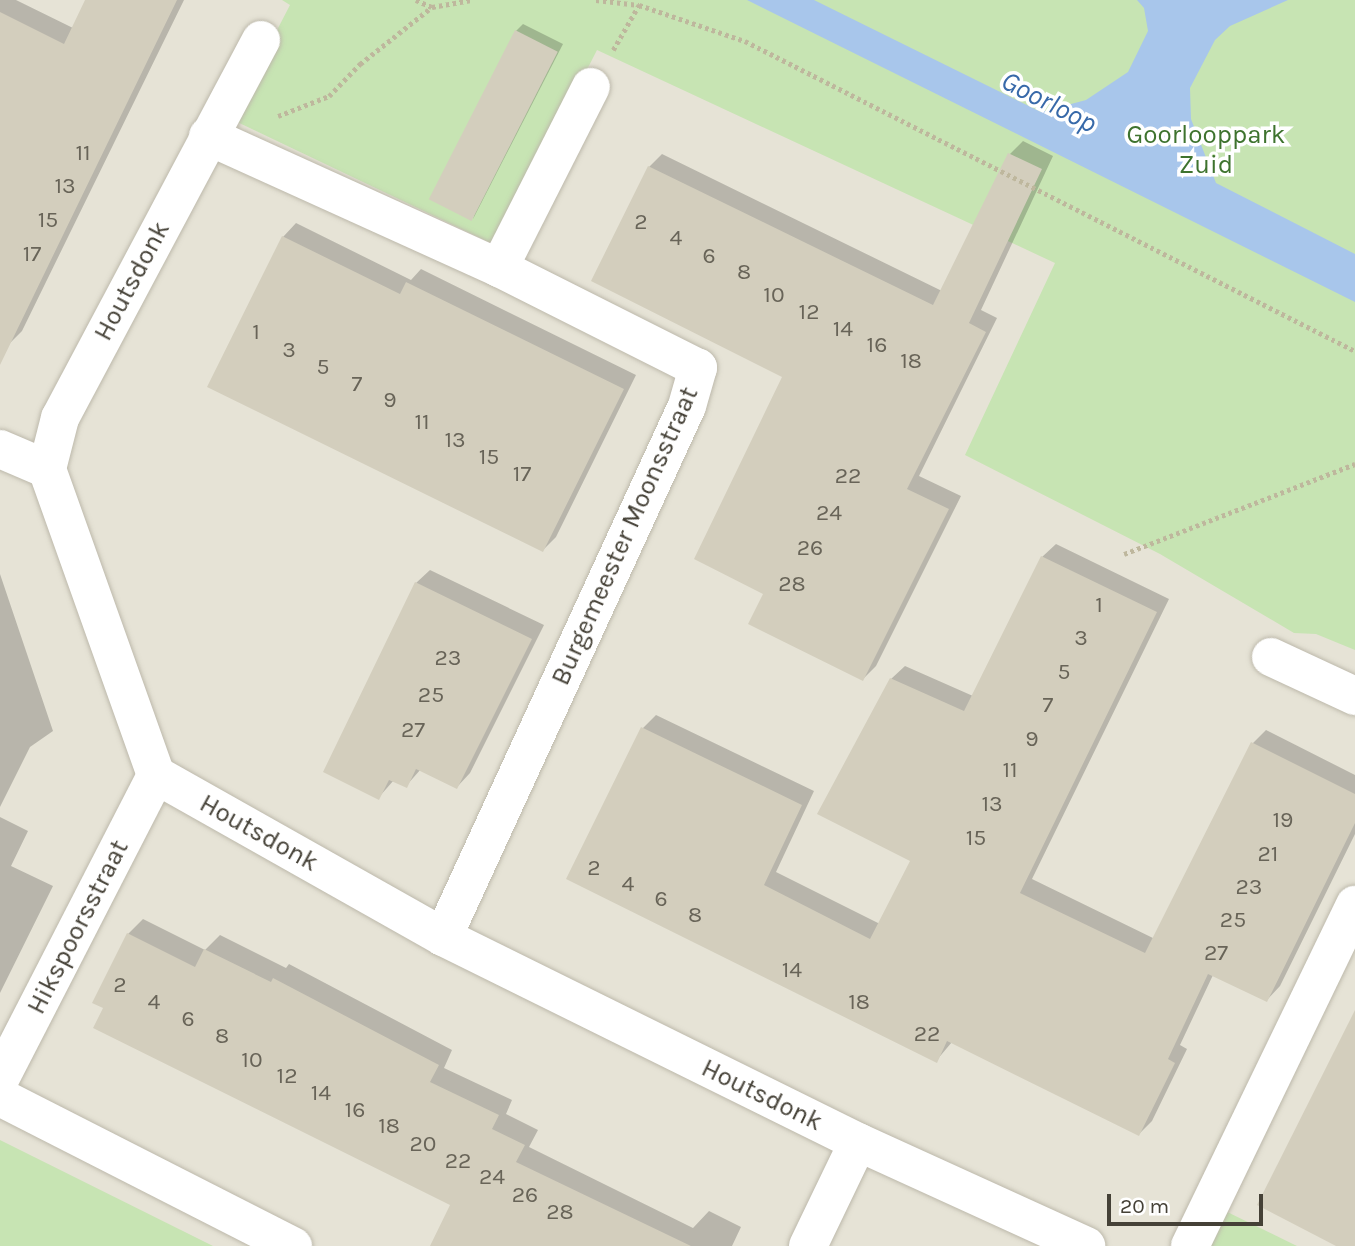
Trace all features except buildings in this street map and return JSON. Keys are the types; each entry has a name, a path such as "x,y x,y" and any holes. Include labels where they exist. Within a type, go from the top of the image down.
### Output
{"street":[{"name":"Houtsdonk","path":"47,469 60,418 261,40"},
{"path":"208,136 499,268 592,87"},
{"name":"Burgemeester Moonsstraat","path":"443,937 687,406 698,368 499,268"},
{"path":"0,449 47,469 156,775"},
{"path":"1272,657 1355,696"},
{"name":"Houtsdonk","path":"156,775 443,937 858,1142 1086,1246"},
{"name":"Hikspoorsstraat","path":"0,1079 156,775"},
{"path":"1190,1246 1355,905"},
{"path":"0,1097 293,1246"},
{"path":"808,1246 858,1142"}],"path":[{"path":"416,0 432,7"},
{"path":"208,136 264,121 328,96 360,64 432,7 471,0"},
{"path":"596,0 639,5 745,41 1355,351"},
{"path":"1124,554 1355,464"}],"shaded area":[{"path":"0,0 660,0 1355,349 1355,1246 0,1246"}],"green space":[{"name":"Goorlooppark Zuid","path":"282,0 1355,0 1355,650 1316,634 1294,633 1160,554 965,455 1055,263 597,50 497,246 231,119 290,5"},
{"path":"0,1140 213,1246 0,1246"},
{"path":"1219,1208 1297,1246 1200,1246"}],"water":[{"path":"747,0 814,0 1041,112 1086,100 1128,72 1148,31 1144,8 1137,0 1288,0 1230,26 1215,40 1190,88 1191,119 1216,183 1355,254 1355,302"}],"water label":[{"name":"Goorloop","path":"1049,102"}]}
